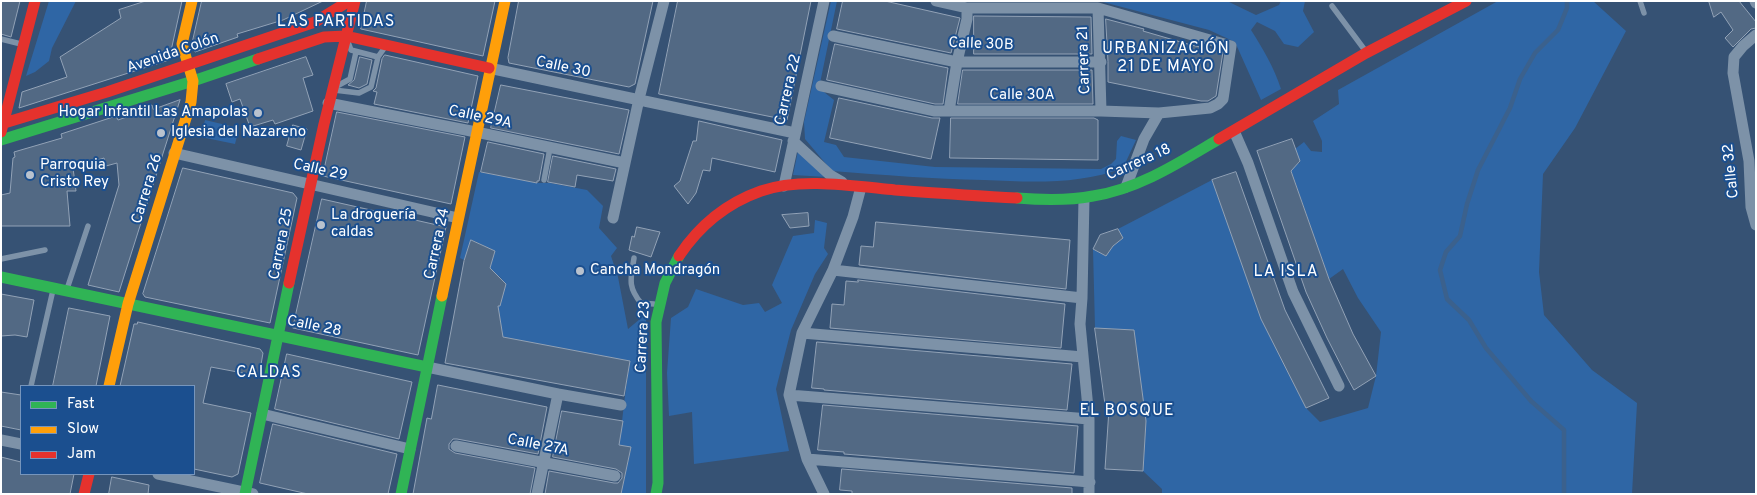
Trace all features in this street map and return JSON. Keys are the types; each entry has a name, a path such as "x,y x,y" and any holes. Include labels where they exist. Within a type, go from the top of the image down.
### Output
{"main road":[{"path":"2,127 35,1"},
{"name":"Carrera 26","path":"109,385 128,304 191,102 193,81 182,44 192,1"},
{"name":"Avenida Colón","path":"2,127 315,22 349,1"},
{"name":"Carrera 25","path":"248,493 262,414 310,184 328,103 355,1"},
{"name":"Carrera 24","path":"401,494 489,68 505,1"},
{"name":"Carrera 18","path":"784,186 847,186 1055,200 1084,198 1125,188 1175,165 1366,53 1466,1"},
{"name":"Calle 30","path":"324,37 346,36 489,68"},
{"name":"Avenida Colón","path":"1,140 193,81 324,37"},
{"name":"Carrera 23","path":"656,494 658,483 656,336 658,304 663,289 674,266 694,235 707,222 740,200 758,192 784,186"},
{"name":"Calle 28","path":"1,277 427,367"},
{"path":"84,494 89,475"}],"street":[{"path":"613,218 639,100 664,1"},
{"name":"Carrera 22","path":"784,186 824,1"},
{"path":"936,1 967,8 1098,8"},
{"path":"949,111 957,62 967,19 967,8"},
{"name":"Calle 30A","path":"821,86 934,111 1159,113 1210,108 1223,99 1231,46 1098,8"},
{"name":"Carrera 21","path":"1098,8 1101,111"},
{"name":"Calle 32","path":"1756,35 1734,57 1733,73 1749,161 1751,207 1756,224"},
{"name":"Calle 30B","path":"833,36 957,62 1101,62"},
{"name":"Calle 30","path":"489,68 639,100 794,137"},
{"name":"Calle 29A","path":"328,103 625,163"},
{"path":"1125,188 1144,139 1159,113"},
{"path":"1234,131 1248,163 1293,292 1339,386"},
{"path":"794,137 830,175 847,186"},
{"name":"Calle 29","path":"174,154 458,218"},
{"path":"824,494 806,459 789,395 802,333 833,270 853,217 861,187"},
{"path":"1084,198 1080,324 1089,419 1089,494"},
{"path":"833,270 1082,298"},
{"path":"802,333 1082,357"},
{"name":"Calle 28","path":"427,367 621,405"},
{"path":"537,494 558,394"},
{"path":"789,395 1089,419"},
{"path":"262,414 410,449"},
{"path":"1,440 20,444"},
{"name":"Calle 27A","path":"456,446 615,476"},
{"path":"806,459 1090,482"},
{"path":"163,475 248,493"}],"lane":[{"path":"1640,1 1644,12"},
{"path":"1332,6 1366,53"},
{"path":"346,36 351,50 378,57"},
{"path":"1,39 24,45"},
{"path":"332,90 359,93 371,87 378,57 386,45"},
{"path":"332,90 350,79 356,52"},
{"path":"544,180 550,148"},
{"path":"67,291 88,226"},
{"path":"1,259 44,250"},
{"path":"634,258 630,283 634,294 641,303 658,304"},
{"path":"31,385 53,288"}],"shaded area":[{"path":"49,1 76,1 52,48 49,61 35,72 26,76"},
{"path":"831,1 837,1 819,88 834,100 824,142 836,145 844,157 935,167 1101,169 1116,159 1117,141 1121,136 1136,140 1123,168 1072,180 1037,182 927,178 832,171 805,139 804,122"},
{"path":"1096,1 1227,1 1256,15 1279,5 1281,1 1305,1 1303,11 1314,32 1298,47 1284,44 1275,31 1257,22 1251,30 1272,66 1281,89 1261,100 1235,42 1209,30"},
{"path":"1498,1 1593,1 1626,31 1575,128 1543,174 1539,272 1544,315 1592,370 1637,403 1632,494 1162,494 1162,489 1143,471 1146,422 1134,330 1095,328 1093,249 1106,256 1113,246 1123,238 1118,229 1212,180 1262,320 1306,408 1320,422 1368,408 1376,376 1381,332 1358,298 1343,269 1329,279 1290,167 1300,163 1295,149 1304,142 1311,151 1322,152 1322,141 1313,121 1339,104 1338,90"},
{"path":"205,120 239,128 235,144 201,137"},
{"path":"798,151 827,177 793,175"},
{"path":"479,172 587,190 603,206 599,228 617,248 611,256 618,277 628,329 646,314 646,494 621,494 631,448 619,445 630,361 497,336 500,321 498,306 506,284 499,276 489,271 495,251 472,240 464,260 460,258"},
{"path":"815,220 827,223 824,248 828,254 815,274 791,330 776,389 789,451 694,464 692,412 669,416 667,373 671,318 688,307 696,289 743,305 759,303 765,312 782,303 772,285 793,236 814,233"}],"building":[{"path":"1,1 20,1 11,37 1,34"},
{"path":"146,1 182,1 169,60 19,108 22,92 67,77 60,57 121,18 119,10"},
{"path":"202,1 323,1 283,20 237,34 238,37 195,52 192,44"},
{"path":"367,1 495,1 483,56 361,29"},
{"path":"519,1 653,1 635,84 629,87 509,63 508,58"},
{"path":"678,1 811,1 787,120 659,94"},
{"path":"843,1 885,1 960,18 951,53 837,29"},
{"path":"1709,1 1739,1 1756,22 1756,28 1751,29 1733,47 1725,38 1733,30 1721,12 1714,17"},
{"path":"974,16 1091,17 1092,54 974,54"},
{"path":"1106,19 1144,29 1143,31 1191,45 1223,52 1216,96 1208,101 1201,101 1108,82"},
{"path":"835,44 948,68 943,104 935,104 827,80"},
{"path":"385,55 478,76 468,123 374,104 377,92 373,91 376,88 382,59"},
{"path":"306,57 313,75 303,78 313,111 275,124 273,120 250,127 240,99 232,102 226,84"},
{"path":"360,57 372,60 367,84 359,88 348,85 354,80"},
{"path":"963,70 1092,70 1093,104 958,104"},
{"path":"501,85 629,110 619,154 491,128"},
{"path":"839,98 932,118 940,118 931,159 830,138"},
{"path":"180,100 119,292 88,285 119,185 117,163 106,166 104,158 73,168 76,191 67,191 70,226 1,226 1,195 10,193 14,152 62,138 61,134 116,116 118,120 141,112 140,109 152,105 153,109"},
{"path":"337,112 465,137 451,204 323,176"},
{"path":"951,118 1094,118 1098,120 1098,160 950,158"},
{"path":"699,121 782,140 775,172 712,158 710,171 703,170 696,193 688,204 674,186 680,181 693,141 696,141"},
{"path":"293,125 307,129 301,150 287,146"},
{"path":"1292,139 1300,161 1291,171 1329,279 1353,334 1376,376 1354,390 1306,292 1257,151"},
{"path":"488,142 544,154 539,181 537,183 481,172"},
{"path":"553,156 616,169 613,181 577,175 575,187 548,182"},
{"path":"183,168 293,193 297,198 270,323 145,297 143,294"},
{"path":"1236,172 1285,310 1329,398 1306,408 1261,319 1212,180"},
{"path":"322,199 446,227 418,355 293,328"},
{"path":"808,213 809,226 790,228 782,215"},
{"path":"876,222 1070,240 1066,289 859,265 861,246 873,247"},
{"path":"637,227 660,232 651,257 629,250 632,236 634,237"},
{"path":"1118,229 1123,238 1113,246 1106,256 1093,249 1100,235"},
{"path":"471,240 495,251 490,268 506,284 500,306 498,306 503,337 630,361 624,396 445,363 464,261"},
{"path":"858,280 1065,304 1061,348 830,328 832,304 844,305 846,281 858,282"},
{"path":"1,294 34,300 27,337 15,335 1,336"},
{"path":"69,308 110,316 96,385 53,385"},
{"path":"138,322 260,349 263,353 259,376 211,367 203,403 251,413 238,474 232,477 195,469 195,385 120,385 134,324"},
{"path":"1095,328 1134,330 1146,421 1143,471 1105,469 1109,409 1106,409"},
{"path":"817,342 1072,364 1067,410 812,388"},
{"path":"287,354 412,382 399,439 275,409"},
{"path":"438,385 547,407 538,454 457,439 453,439 449,444 449,449 455,453 535,468 530,494 413,494 427,418 431,419"},
{"path":"1,392 20,395 20,430 1,426"},
{"path":"823,405 1078,426 1074,473 844,454 844,452 818,450"},
{"path":"562,411 623,421 619,445 631,447 621,494 545,494 549,471 614,483 618,483 622,478 622,473 616,469 553,457"},
{"path":"273,424 397,454 388,494 308,494 260,483"},
{"path":"1,457 20,462 20,475 74,475 70,494 1,494"},
{"path":"842,469 1072,488 1072,494 852,494 852,491 840,490"},
{"path":"112,477 149,485 148,494 109,494"}],"waterway":[{"path":"1564,494 1564,430 1531,401 1486,348 1469,320 1447,299 1440,270 1446,252 1460,236 1467,204 1478,170 1510,108 1520,79 1535,53 1558,30 1567,8 1567,1"}],"traffic: fast":[{"path":"1,140 258,59"},
{"path":"1017,198 1045,200 1084,198 1110,192 1143,181 1219,139"},
{"path":"656,494 658,483 656,322 665,283 679,256"},
{"path":"1,277 427,367"},
{"path":"245,494 289,283"},
{"path":"401,494 442,296"}],"traffic: slow":[{"path":"109,385 128,304 191,102 193,81 182,44 192,1"},
{"path":"442,296 505,1"}],"traffic: jam":[{"path":"1,132 35,1"},
{"path":"1,124 107,92 315,22 349,1"},
{"path":"289,283 324,124 355,1"},
{"path":"1219,139 1366,53 1466,1"},
{"path":"258,59 324,37 346,36 489,68"},
{"path":"679,256 695,235 725,209 761,191 793,184 845,185 1017,198"},
{"path":"84,494 89,475"}],"place":[{"name":"Hogar Infantil Las Amapolas","path":"258,113"},
{"name":"Iglesia del Nazareno","path":"161,133"},
{"name":"Parroquia Cristo Rey","path":"30,175"},
{"name":"La droguería caldas","path":"321,225"},
{"name":"Cancha Mondragón","path":"580,271"}],"district":[{"name":"LAS PARTIDAS","path":"336,23"},
{"name":"URBANIZACIÓN 21 DE MAYO","path":"1166,59"},
{"name":"LA ISLA","path":"1286,273"},
{"name":"CALDAS","path":"269,374"},
{"name":"EL BOSQUE","path":"1127,412"}]}
